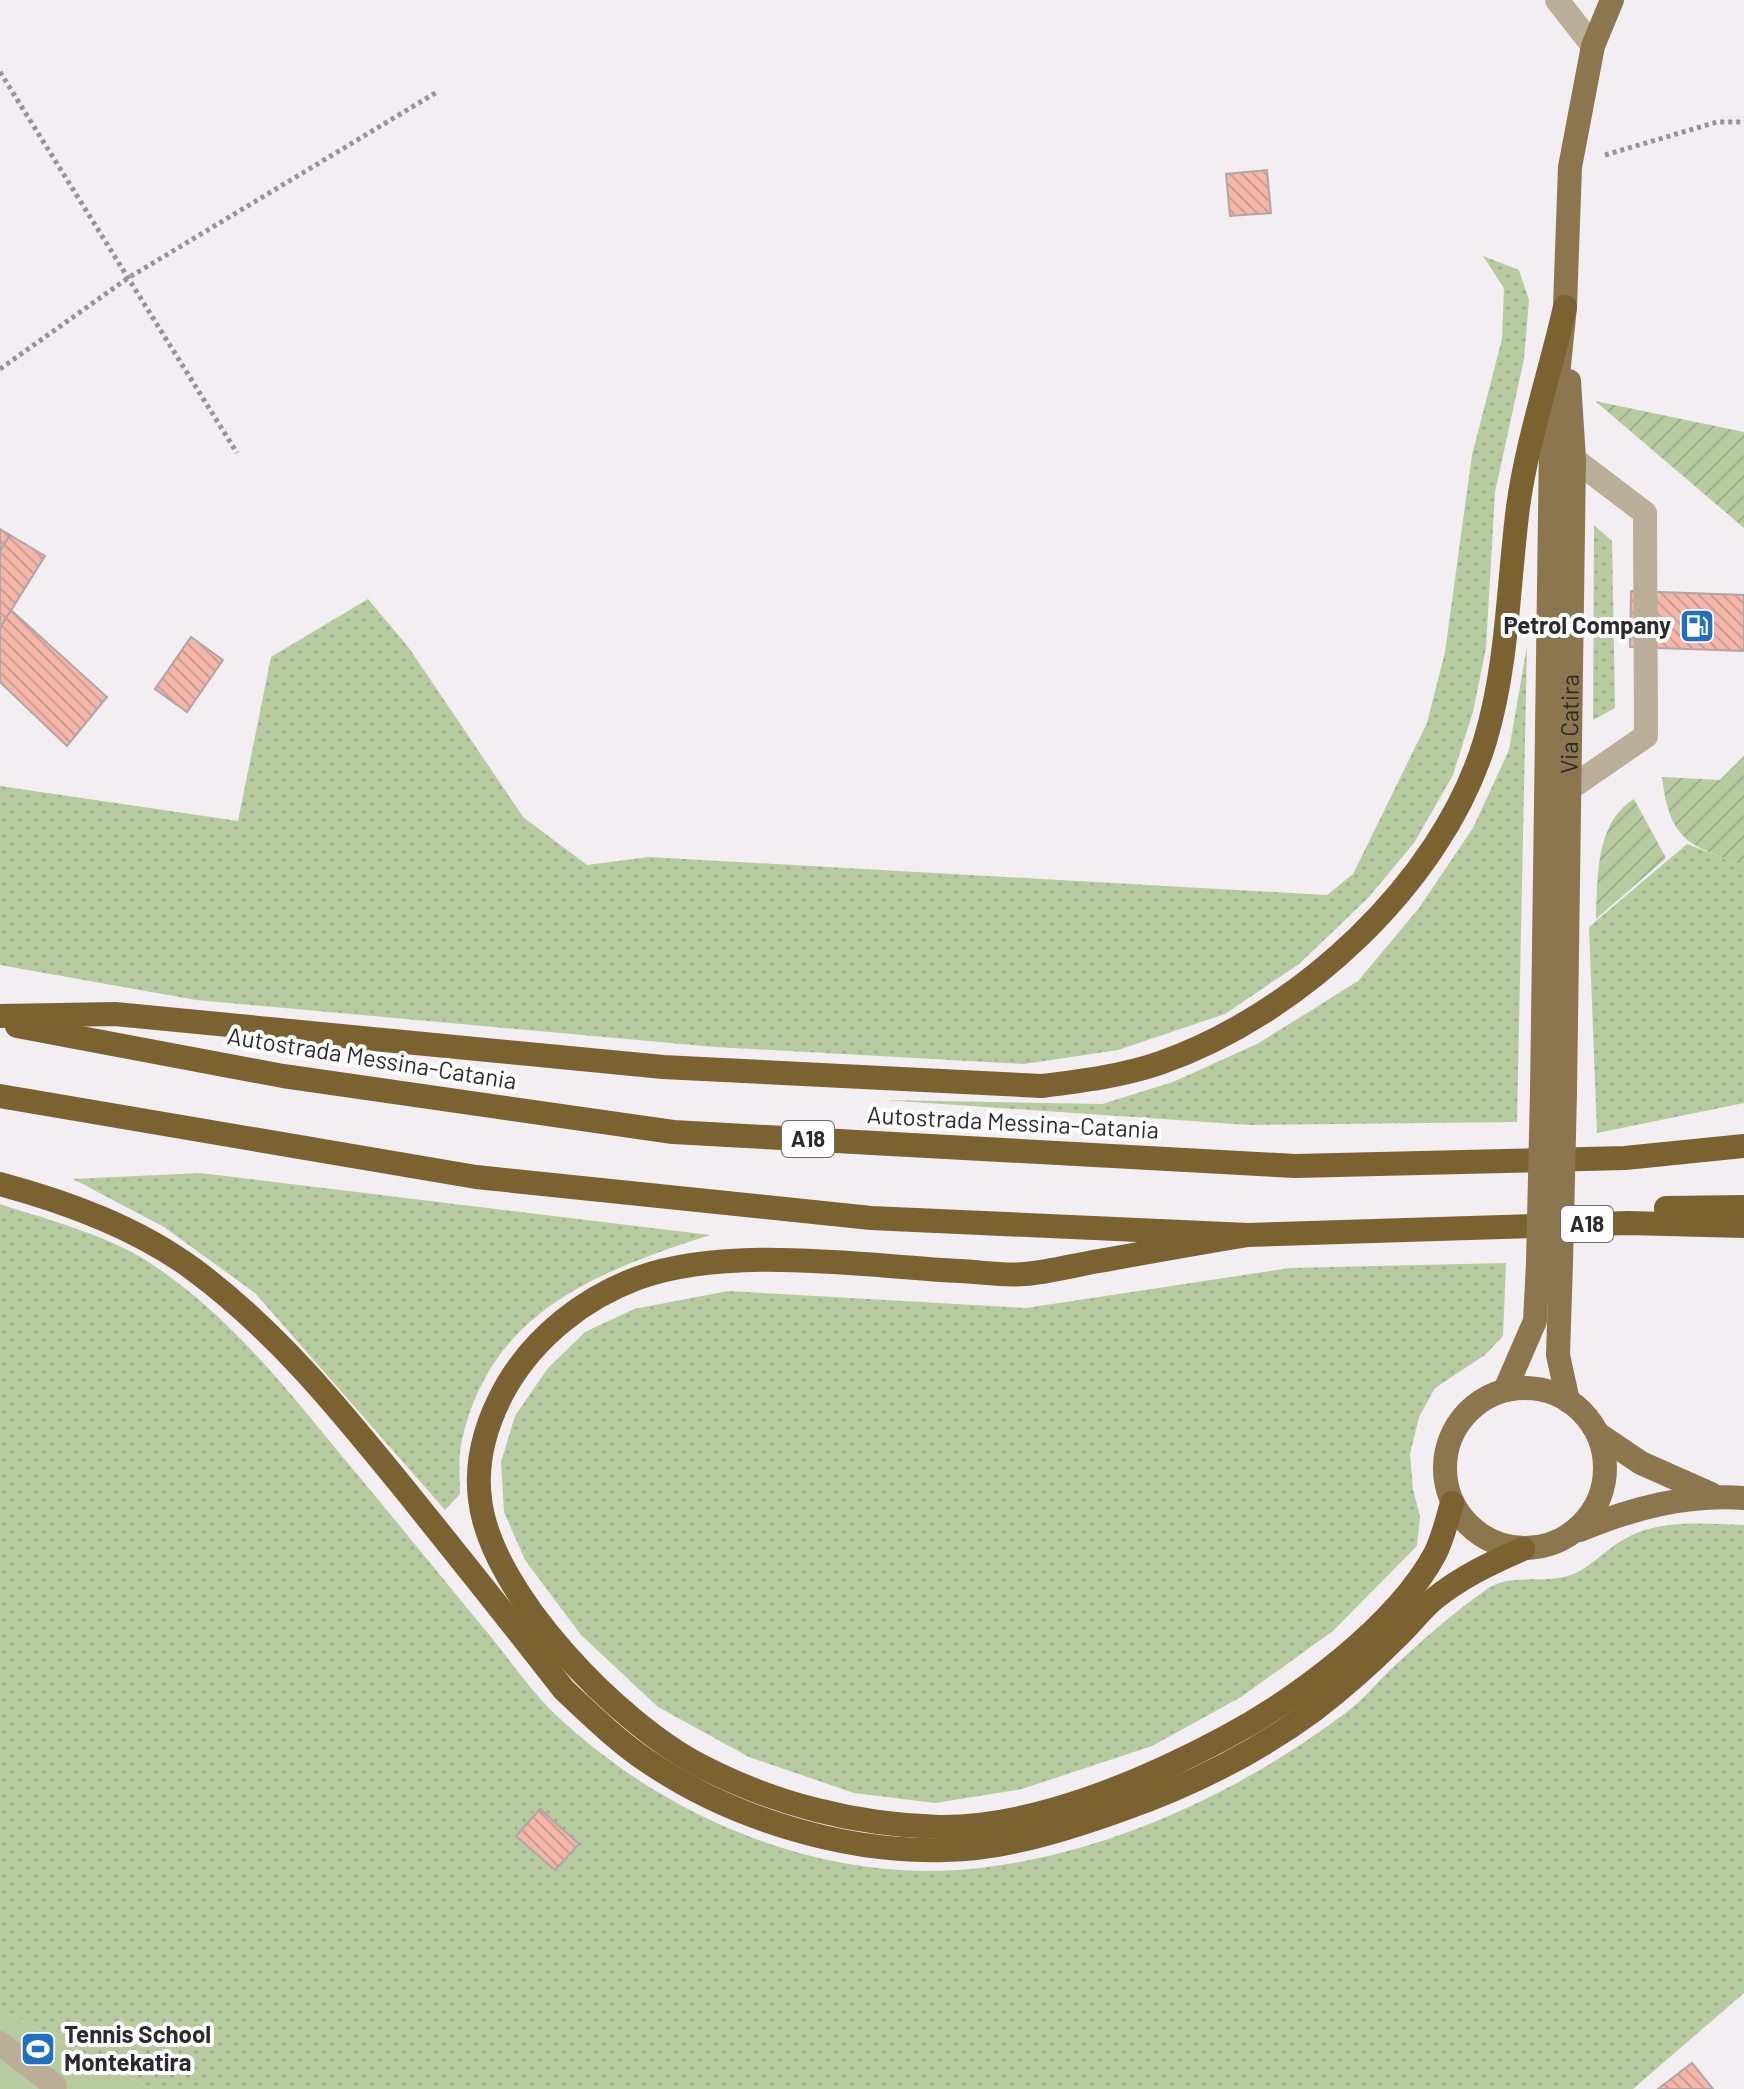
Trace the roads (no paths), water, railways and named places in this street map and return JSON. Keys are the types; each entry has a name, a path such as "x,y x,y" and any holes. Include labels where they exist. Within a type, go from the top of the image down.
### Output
{"highway":[{"path":"0,1016 115,1014 663,1067 1042,1086 1101,1079 1159,1063 1216,1040 1267,1012 1302,987 1360,936 1432,848 1459,798 1484,744 1502,676 1519,505 1565,307"},
{"name":"Autostrada Messina-Catania","path":"0,1023 283,1076 673,1132 1295,1166 1625,1158 1744,1146"},
{"name":"A18","path":"0,1098 476,1177 871,1218 1248,1235 1628,1223 1744,1226"},
{"path":"1625,1158 1744,1159"},
{"path":"0,1184 54,1198 147,1242 191,1268 259,1324 328,1396 564,1690 605,1729 647,1761 690,1787 783,1825 839,1840 944,1850 994,1845 1094,1820 1158,1797 1267,1742 1313,1711 1358,1674 1432,1600 1468,1574 1523,1549"},
{"path":"1430,1231 1505,1213 1744,1207"},
{"path":"1248,1235 1024,1274 741,1260 683,1267 638,1278 578,1309 554,1327 514,1373 498,1400 485,1434 479,1466 480,1502 489,1540 507,1573 580,1674 660,1742 701,1766 790,1802 843,1817 944,1827 991,1822 1087,1797 1150,1776 1255,1721 1343,1657 1415,1585 1437,1550 1452,1503"}],"main road":[{"path":"1568,1401 1558,1355 1550,1263 1553,1091 1551,443 1565,307 1570,167 1593,46 1612,0"},
{"name":"Via Catira","path":"1553,1091 1569,789 1574,459 1565,307"},
{"path":"1505,1390 1535,1321 1550,1263"},
{"path":"1573,1533 1586,1521 1603,1488 1604,1451 1598,1434 1585,1415 1568,1401 1538,1389 1505,1390 1474,1406 1452,1434 1444,1469 1452,1503 1465,1522 1481,1536 1523,1549 1550,1545 1615,1515 1664,1502 1718,1496 1744,1498"},
{"path":"1598,1434 1641,1463 1692,1488 1718,1496"}],"lane":[{"path":"1557,0 1593,46"},
{"path":"1569,789 1646,736 1645,513 1574,459"},
{"path":"0,2043 55,2086"}],"place":[{"name":"Petrol Company","path":"1697,626"},
{"name":"Tennis School Montekatira","path":"38,2049"}]}
